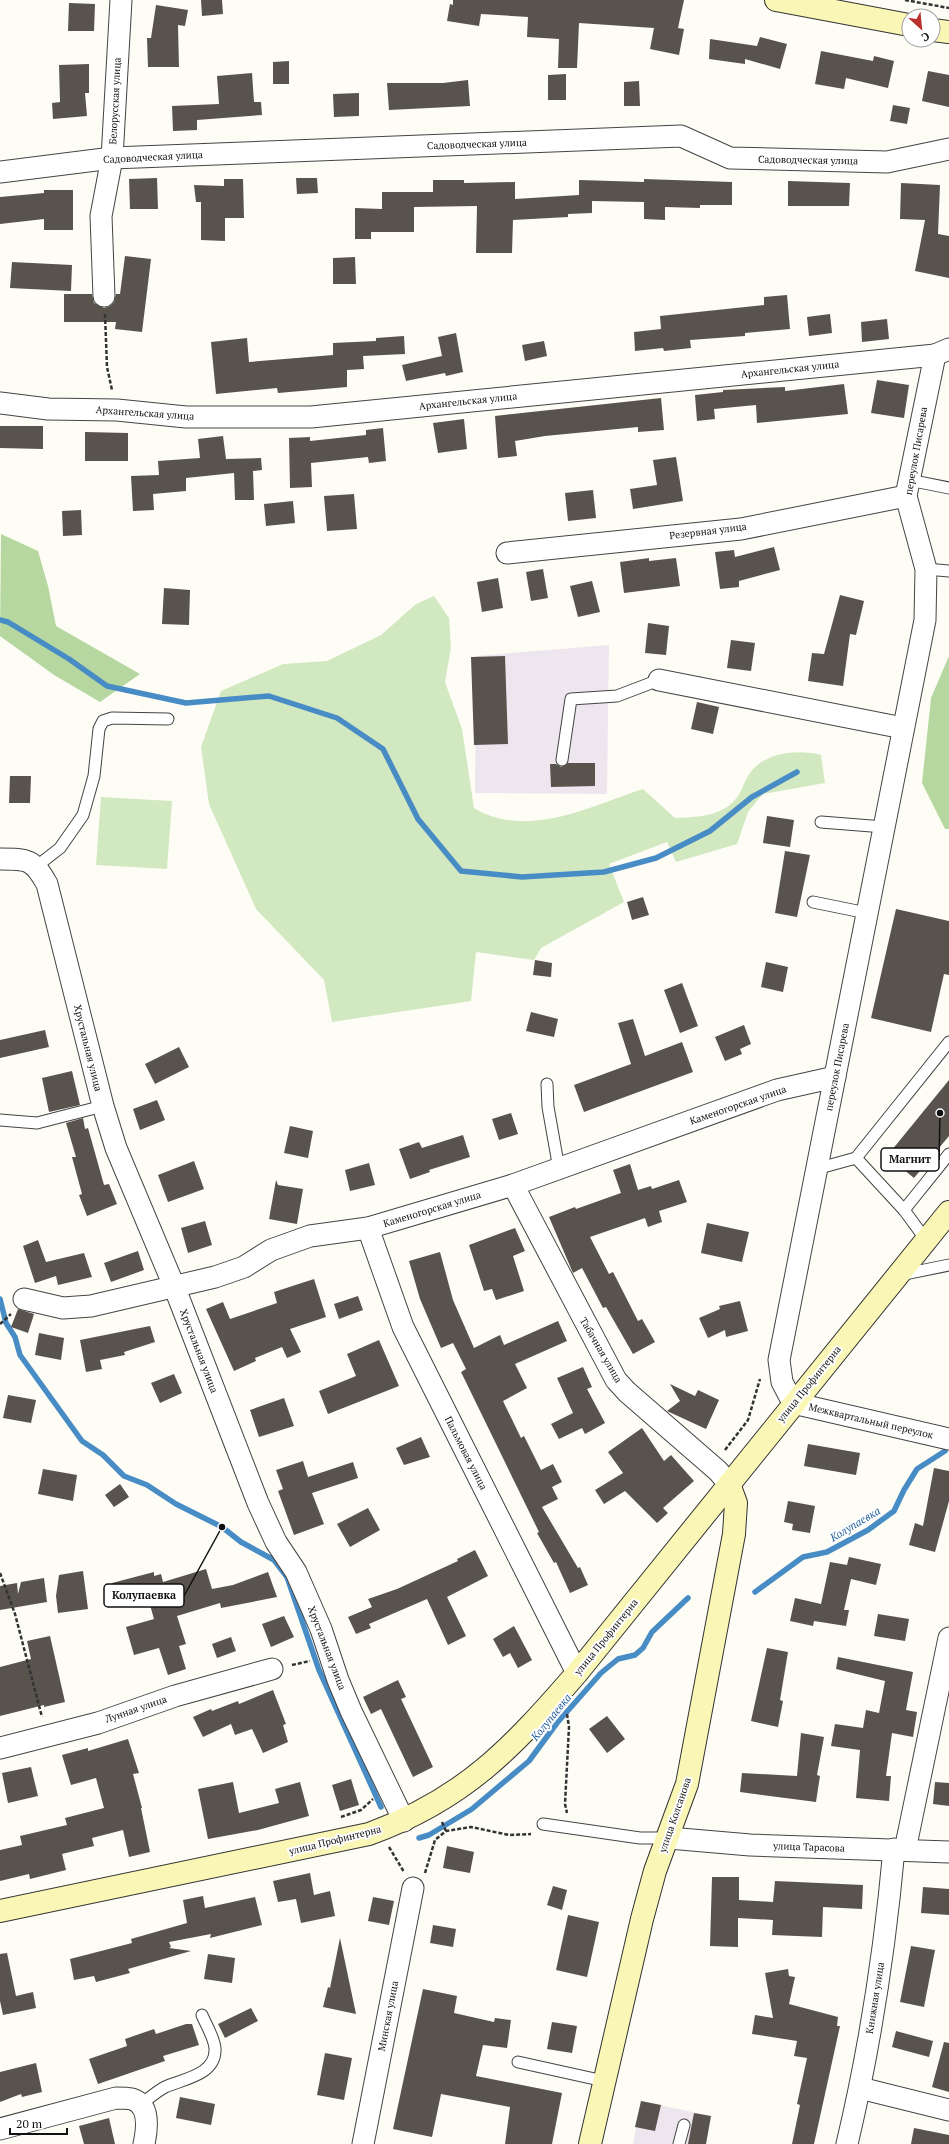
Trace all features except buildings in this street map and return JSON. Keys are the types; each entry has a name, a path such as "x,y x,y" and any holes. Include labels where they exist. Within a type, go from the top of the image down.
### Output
{"main road":[{"path":"779,0 901,23"},
{"name":"улица Профинтерна","path":"0,1911 369,1834 404,1821 454,1794 515,1742 577,1673 724,1477 793,1403 949,1212"},
{"name":"улица Колсанова","path":"590,2144 642,1919 655,1871 669,1838 687,1784 734,1534 736,1503 724,1477"}],"street":[{"name":"Белорусская улица","path":"104,296 101,216 112,158 121,0"},
{"name":"Садоводческая улица","path":"0,172 112,158 682,136 730,158 887,162 949,149"},
{"name":"Архангельская улица","path":"0,403 48,409 117,410 186,417 311,417 942,352"},
{"name":"переулок Писарева","path":"793,1403 782,1382 779,1360 925,620 926,569 908,488 942,352"},
{"name":"Резервная улица","path":"507,553 741,528 908,488"},
{"path":"659,680 904,728"},
{"path":"0,859 19,859 37,866"},
{"name":"Хрустальная улица","path":"37,866 47,884 102,1106 116,1148 174,1286 258,1503 276,1542 296,1572 321,1629 338,1680 351,1711 404,1821"},
{"name":"Каменогорская улица","path":"24,1299 63,1308 91,1306 214,1277 244,1267 271,1250 310,1236 368,1228 513,1185 777,1090 835,1077"},
{"name":"Табачная улица","path":"513,1185 616,1380 627,1392 724,1477"},
{"name":"Пальмовая улица","path":"368,1228 403,1327 577,1673"},
{"name":"Межквартальный переулок","path":"793,1403 949,1439"},
{"name":"Книжная улица","path":"847,2144 860,2088 899,1850 949,1638"},
{"name":"Лунная улица","path":"0,1748 98,1723 175,1696 272,1669"},
{"name":"улица Тарасова","path":"669,1838 750,1845 949,1852"},
{"name":"Минская улица","path":"363,2144 413,1888"},
{"path":"860,2088 949,2110"},
{"path":"0,2129 116,2098 133,2100 140,2105 146,2116 147,2131 144,2144"}],"lane":[{"path":"908,488 949,488"},
{"path":"926,569 949,571"},
{"path":"562,760 571,699 617,696 659,680"},
{"path":"37,866 60,848 83,815 94,776 99,729 103,721 112,718 168,719"},
{"path":"821,822 884,827"},
{"path":"813,902 867,913"},
{"path":"816,1170 856,1158 949,1042"},
{"path":"547,1084 548,1107 559,1169"},
{"path":"0,1120 37,1123 102,1106"},
{"path":"904,1210 949,1154"},
{"path":"856,1158 904,1210 926,1240"},
{"path":"897,1276 949,1265"},
{"path":"543,1824 640,1838 669,1838"},
{"path":"140,2105 164,2088 198,2075 208,2067 214,2058 215,2048 202,2015"},
{"path":"518,2062 604,2081"},
{"path":"679,2144 684,2125"}],"path":[{"path":"905,0 949,8"},
{"path":"104,296 107,366 117,410"},
{"path":"1,1324 10,1316"},
{"path":"724,1477 719,1457 748,1420 760,1377"},
{"path":"0,1573 14,1614 47,1735"},
{"path":"566,1708 569,1728 565,1804 573,1828"},
{"path":"440,1820 446,1830"},
{"path":"386,1843 413,1888 422,1882 435,1840 446,1830 471,1827 509,1835 539,1834 543,1824"}],"shaded area":[{"path":"609,645 607,794 475,793 476,656"},
{"path":"641,2101 711,2116 706,2144 633,2144"}],"green space":[{"path":"1,534 38,551 48,586 56,626 140,674 100,702 54,675 0,636"},
{"path":"434,596 449,618 451,647 445,682 462,729 474,808 494,817 515,821 537,821 581,811 643,789 675,818 706,815 720,811 733,802 739,795 750,773 764,760 782,754 802,752 821,755 825,783 763,794 748,812 737,844 676,862 667,842 609,864 624,902 541,948 534,960 476,952 471,1001 332,1022 324,980 256,909 209,804 201,747 221,691 283,664 327,661 381,635 416,604"},
{"path":"949,656 949,829 945,829 922,783 931,698"},
{"path":"101,797 172,801 167,869 96,865"}],"waterway":[{"path":"0,620 8,622 69,659 107,686 186,703 269,696 337,718 383,749 418,819 461,871 522,877 604,872 656,858 710,831 752,797 797,772"},
{"name":"Колупаевка","path":"0,1299 6,1323 15,1337 20,1355 82,1441 103,1455 124,1476 147,1485 176,1504 222,1527 241,1542 274,1560 287,1577 319,1670 381,1807"},
{"name":"Колупаевка","path":"755,1592 803,1557 827,1552 868,1530 894,1511 904,1490 917,1469 945,1451"},
{"name":"Колупаевка","path":"419,1838 429,1835 472,1809 529,1761 557,1723 601,1673 618,1659 635,1655 643,1648 652,1632 688,1598"}],"place":[{"name":"Магнит","path":"940,1113"},
{"name":"Колупаевка","path":"222,1527"}]}
